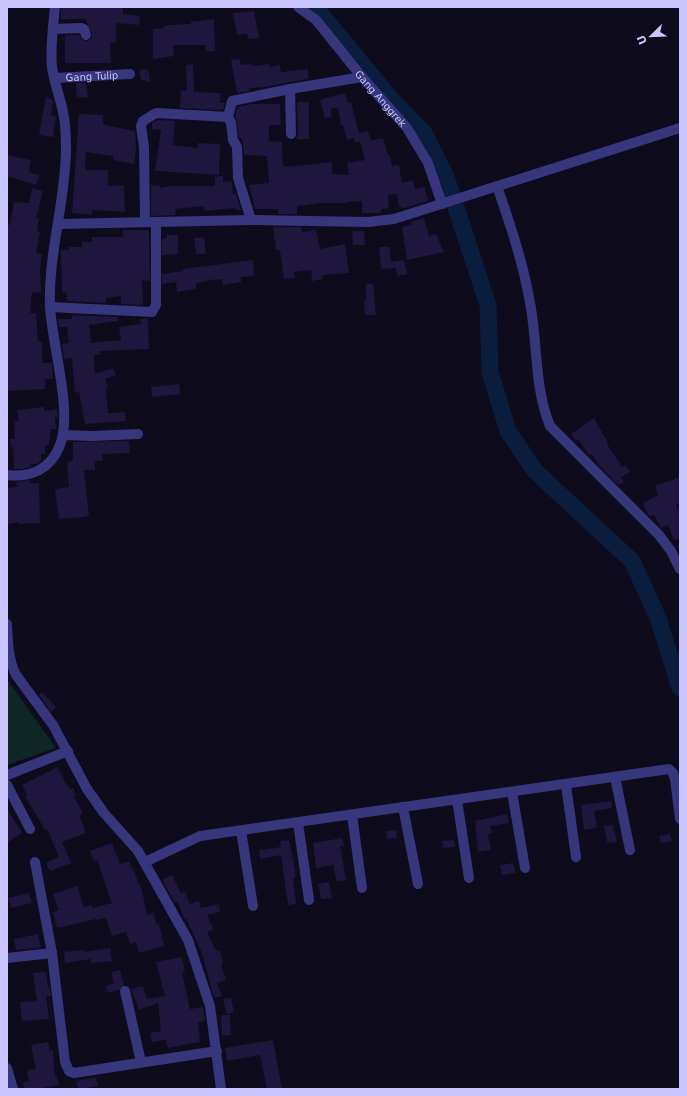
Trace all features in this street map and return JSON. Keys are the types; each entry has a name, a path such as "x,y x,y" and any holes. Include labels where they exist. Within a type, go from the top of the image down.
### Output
{"street":[{"path":"7,475 20,477 36,473 47,464 59,447 63,434 63,407 50,307 52,265 59,224 66,163 66,133 63,111 54,78 52,57 55,7"},
{"name":"Gang Anggrek","path":"298,7 316,20 414,139 428,163 439,205"},
{"path":"53,29 81,28 84,29 86,35"},
{"name":"Gang Tulip","path":"54,78 130,74"},
{"path":"251,220 238,178 237,147 233,140 231,123 228,117 230,104 235,100 362,77"},
{"path":"290,89 291,134"},
{"path":"145,222 144,147 141,126 143,121 156,113 228,117"},
{"path":"59,224 251,220 368,222 394,219 680,128"},
{"path":"497,186 519,249 530,304 538,379 543,409 550,426 660,535 671,551 680,569"},
{"path":"50,307 152,312 156,305 156,222"},
{"path":"63,434 92,436 138,434"},
{"path":"7,624 12,666 53,726 91,795 104,813 138,851 188,940 210,1006 221,1089"},
{"path":"7,775 68,751"},
{"path":"144,862 200,836 566,785 669,769 673,773 675,779 680,819"},
{"path":"615,777 630,850"},
{"path":"7,785 30,829"},
{"path":"566,785 576,857"},
{"path":"512,792 525,868"},
{"path":"457,800 469,878"},
{"path":"403,808 418,884"},
{"path":"352,815 362,888"},
{"path":"298,823 309,900"},
{"path":"241,831 253,906"},
{"path":"35,862 52,953 65,1062 69,1071 74,1073 217,1051"},
{"path":"7,958 52,953"},
{"path":"125,991 141,1062"},
{"path":"7,1068 13,1089"}],"green space":[{"path":"7,682 9,682 56,748 7,765"}],"building":[{"path":"61,7 123,7 123,14 140,16 139,25 116,23 116,42 110,43 111,63 65,63 65,35 79,35 82,40 88,41 91,39 92,33 85,19 61,19"},
{"path":"254,11 259,38 248,39 247,34 237,35 233,13"},
{"path":"214,19 215,51 206,51 206,45 173,45 174,56 153,59 153,29 163,29 163,27 168,25 191,24 191,22"},
{"path":"240,59 241,65 252,64 253,66 269,64 269,67 280,65 281,72 308,69 308,79 265,87 250,88 250,91 237,93 231,60"},
{"path":"193,64 194,92 220,93 220,103 225,103 223,110 180,108 181,91 187,91 186,65"},
{"path":"148,69 150,82 141,80 139,70"},
{"path":"76,83 86,83 88,97 77,98"},
{"path":"345,93 348,103 351,102 359,133 368,131 371,141 383,138 388,155 390,155 392,166 399,165 402,183 413,180 415,189 425,187 428,201 402,209 399,207 397,194 388,195 389,208 381,209 381,213 362,213 362,201 297,206 297,214 278,214 278,209 255,209 249,185 269,183 267,156 244,155 242,138 239,138 235,116 237,107 252,104 280,104 281,125 269,125 269,141 282,142 283,166 286,167 332,162 332,174 349,175 347,163 365,160 360,141 355,143 354,138 347,140 343,125 341,126 338,108 331,108 331,117 325,118 320,100"},
{"path":"46,97 53,100 51,115 56,116 53,137 39,135"},
{"path":"297,102 309,102 309,139 296,139 298,134"},
{"path":"79,114 103,115 103,124 105,125 135,131 136,150 134,164 113,160 114,156 86,152 85,170 108,170 108,186 124,185 125,212 92,210 92,215 72,213"},
{"path":"158,120 175,121 173,145 198,148 198,143 220,144 219,175 155,171 161,130 152,129 152,123"},
{"path":"7,155 31,160 29,172 39,175 36,185 7,176"},
{"path":"223,176 223,182 232,181 233,194 236,194 241,210 236,210 235,208 204,211 203,206 175,209 176,215 151,216 151,185 160,186 160,188 170,186 215,186 215,177"},
{"path":"32,188 43,191 36,218 39,218 37,231 40,232 36,253 42,254 40,270 41,293 32,292 30,313 36,313 38,341 42,342 42,363 52,363 53,379 45,379 45,389 8,391 7,224 10,225 14,202 29,203"},
{"path":"424,218 429,236 436,234 444,252 407,260 402,227 411,225 411,222"},
{"path":"273,227 301,227 302,232 316,230 320,249 345,244 349,273 323,275 323,279 312,281 311,270 294,272 295,278 284,279 280,250 276,250"},
{"path":"123,230 149,230 150,281 142,280 143,305 121,304 121,296 106,298 106,303 67,301 67,293 62,292 61,250 69,250 69,247 82,247 82,242 92,242 92,237 123,237"},
{"path":"352,231 364,231 365,245 353,245"},
{"path":"167,235 178,235 178,254 162,255 162,239 167,238"},
{"path":"204,237 206,254 196,254 194,238"},
{"path":"379,247 390,247 391,262 404,260 407,274 397,276 396,268 381,269"},
{"path":"253,260 254,276 241,277 241,282 223,285 222,279 210,280 196,284 196,289 177,292 176,282 162,284 162,274 183,271 183,269"},
{"path":"366,284 373,284 376,315 365,315 364,300 366,300"},
{"path":"72,315 117,317 118,321 89,325 91,343 121,340 119,327 141,324 140,319 148,318 149,349 99,351 100,355 94,355 95,374 113,368 116,375 105,379 108,388 106,389 108,413 125,412 126,421 85,424 79,392 75,393 72,358 64,359 62,344 69,343 67,327 59,327 58,321 58,319 72,319"},
{"path":"179,384 180,394 152,397 151,387"},
{"path":"44,407 44,411 57,409 58,417 55,417 56,429 51,429 49,445 45,445 45,454 41,454 41,461 36,464 31,464 31,467 14,469 13,447 11,447 10,439 15,439 14,421 19,421 17,410"},
{"path":"594,418 608,443 607,444 622,467 626,465 630,472 621,477 624,482 618,485 591,454 589,455 578,439 576,441 571,434"},
{"path":"129,441 130,453 102,454 103,461 95,461 95,470 84,470 89,515 85,517 59,519 55,489 69,487 67,462 73,461 73,442"},
{"path":"680,477 680,503 676,505 680,514 680,538 674,541 668,525 661,528 654,515 649,516 643,503 658,495 655,486"},
{"path":"30,480 30,483 39,483 40,523 18,524 18,522 7,524 7,488 17,487 16,482"},
{"path":"42,692 56,707 51,712 39,695"},
{"path":"58,767 64,780 70,789 73,788 76,795 74,797 83,813 79,815 86,833 62,842 71,863 50,871 46,863 59,857 47,829 45,830 25,796 27,795 22,785"},
{"path":"611,801 612,808 594,811 597,828 584,830 581,805"},
{"path":"7,808 22,833 7,843"},
{"path":"507,814 509,823 490,826 492,833 488,834 491,850 478,852 475,821"},
{"path":"613,825 617,842 607,843 604,826"},
{"path":"396,830 397,838 387,839 386,831"},
{"path":"670,834 672,841 661,843 659,836"},
{"path":"342,838 344,846 340,846 346,880 337,882 333,865 316,868 313,843"},
{"path":"289,840 295,870 295,878 293,878 296,904 288,905 281,855 260,859 259,850 281,847 280,841"},
{"path":"454,840 455,847 443,848 442,841"},
{"path":"112,843 120,864 129,861 142,890 147,915 153,913 157,925 159,924 164,946 139,953 136,942 130,944 126,932 112,936 106,918 57,928 53,912 59,910 53,894 77,886 84,907 92,905 92,908 112,903 97,860 94,861 90,851"},
{"path":"513,863 515,873 502,875 500,865"},
{"path":"172,875 181,893 185,892 190,904 199,901 201,908 219,904 220,912 207,915 214,929 207,932 216,951 220,950 223,964 221,965 226,980 217,983 222,996 214,998 202,953 186,918 184,919 178,902 175,903 162,880"},
{"path":"329,882 332,898 321,899 318,884"},
{"path":"29,893 32,903 11,908 8,898"},
{"path":"38,934 41,948 16,950 14,939"},
{"path":"110,948 112,961 91,963 91,959 65,963 64,952 83,950 84,952"},
{"path":"182,957 185,972 182,972 190,1009 203,1007 205,1020 198,1022 200,1042 168,1048 166,1040 152,1042 150,1033 161,1031 158,1003 139,1010 131,989 143,986 147,999 165,996 156,962"},
{"path":"120,970 124,985 119,990 108,993 106,986 114,983 111,972"},
{"path":"46,972 51,996 46,996 49,1019 22,1021 20,1002 37,1001 33,973"},
{"path":"231,998 234,1012 227,1014 223,999"},
{"path":"221,1015 230,1015 231,1035 222,1035"},
{"path":"273,1040 282,1089 267,1089 260,1055 227,1061 225,1048"},
{"path":"48,1042 50,1051 53,1050 55,1077 57,1076 59,1085 37,1089 24,1089 23,1082 29,1081 27,1070 36,1069 31,1045"},
{"path":"96,1077 98,1086 78,1089 76,1081"}],"waterway":[{"path":"315,7 390,98 424,133 446,177 488,305 490,372 508,431 535,471 632,561 658,618 680,688"}]}
